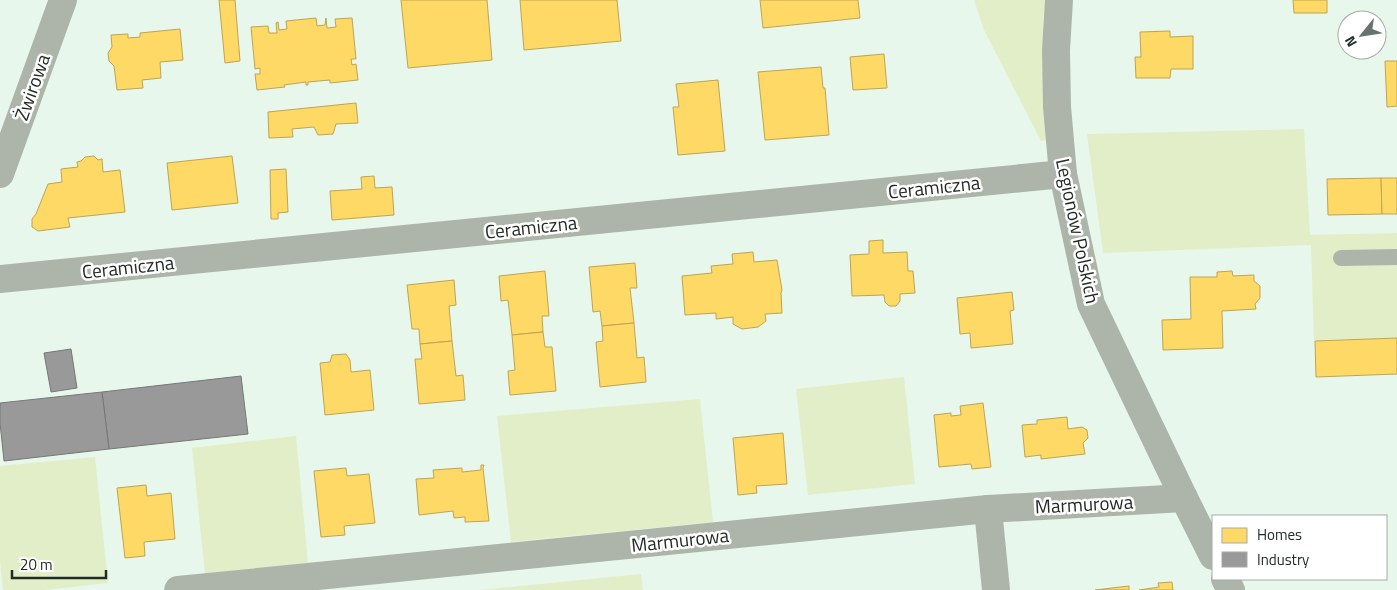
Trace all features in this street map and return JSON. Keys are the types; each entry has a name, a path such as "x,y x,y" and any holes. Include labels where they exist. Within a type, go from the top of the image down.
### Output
{"street":[{"name":"Żwirowa","path":"0,174 63,0"},
{"name":"Legionów Polskich","path":"1059,0 1056,50 1057,107 1063,174 1091,304 1212,554"},
{"name":"Ceramiczna","path":"0,279 1063,174"},
{"name":"Marmurowa","path":"178,590 988,509 1184,498"},
{"path":"988,509 996,590"}],"lane":[{"path":"1341,258 1397,257"}],"green space":[{"path":"974,0 1045,0 1043,22 1046,140 1041,141 984,30"},
{"path":"1304,129 1310,235 1397,233 1397,338 1314,340 1311,245 1103,253 1087,134"},
{"path":"904,377 915,484 808,495 796,389"},
{"path":"700,399 713,522 511,542 497,416"},
{"path":"296,436 308,563 205,574 192,448"},
{"path":"95,457 108,583 45,590 3,590 0,561 0,466"},
{"path":"641,574 643,590 480,590"}],"building: Homes":[{"path":"219,0 235,0 240,61 225,63"},
{"path":"401,0 487,0 492,60 408,68"},
{"path":"520,0 617,0 621,41 524,50"},
{"path":"760,0 858,0 860,18 763,28"},
{"path":"1293,0 1327,0 1327,13 1294,13"},
{"path":"316,18 317,26 325,25 326,18 327,28 336,27 335,19 352,18 356,59 351,59 352,65 356,64 358,80 330,83 330,80 308,82 308,85 306,85 306,82 284,85 285,87 257,90 255,74 260,74 260,68 255,69 251,27 268,26 269,33 277,33 276,23 278,22 279,30 287,29 286,21"},
{"path":"180,29 183,60 160,62 161,78 142,80 143,88 117,90 114,66 109,61 108,53 112,47 111,35 128,34 128,38 140,37 140,33"},
{"path":"1170,31 1170,37 1193,36 1193,69 1171,69 1170,78 1136,78 1135,57 1141,57 1140,32"},
{"path":"884,54 887,88 853,90 850,57"},
{"path":"1385,61 1397,61 1397,106 1387,107"},
{"path":"821,67 823,88 825,88 829,135 765,140 758,72"},
{"path":"718,80 725,151 678,155 673,107 679,107 676,84"},
{"path":"356,103 358,123 336,124 333,134 318,135 314,127 292,129 293,137 269,138 268,112"},
{"path":"94,156 98,160 102,159 103,172 120,170 125,212 68,218 70,227 38,231 32,227 32,219 36,214 48,184 62,182 61,169 78,167 77,162 85,157"},
{"path":"232,156 238,203 172,210 167,163"},
{"path":"286,169 288,212 278,213 278,219 271,219 270,170"},
{"path":"374,176 375,188 392,187 394,215 332,220 330,191 362,189 361,177"},
{"path":"1381,178 1382,214 1328,215 1327,179"},
{"path":"1381,178 1397,178 1397,214 1382,214"},
{"path":"883,240 883,253 907,252 908,271 913,271 915,293 900,294 900,301 896,306 889,306 885,302 884,295 852,296 850,255 869,254 869,241"},
{"path":"753,252 754,262 777,260 782,290 782,313 765,314 766,321 758,327 742,329 733,324 733,317 716,319 716,313 685,315 682,276 712,273 711,266 733,264 732,254"},
{"path":"635,263 637,288 630,288 634,323 602,326 600,311 593,312 589,267"},
{"path":"545,271 549,316 542,316 543,332 512,335 508,300 501,301 499,276"},
{"path":"1232,271 1233,276 1254,275 1254,281 1260,286 1260,298 1255,304 1256,309 1222,311 1223,348 1163,350 1162,320 1191,319 1190,277 1217,277 1217,272"},
{"path":"454,280 456,305 449,306 452,341 420,344 419,329 412,329 407,285"},
{"path":"1012,292 1014,310 1010,311 1013,344 971,348 970,333 960,334 957,298"},
{"path":"634,323 637,358 644,357 646,382 600,387 596,342 603,341 602,326"},
{"path":"543,332 545,347 552,347 556,391 510,395 508,371 515,370 512,335"},
{"path":"1397,338 1397,374 1316,377 1315,341"},
{"path":"452,341 456,376 463,375 465,400 419,404 415,359 422,359 420,344"},
{"path":"346,354 350,360 351,372 370,370 374,410 325,415 320,363 330,362 332,355"},
{"path":"983,403 991,467 972,469 971,464 939,467 934,415 951,413 951,416 961,415 960,406"},
{"path":"1067,417 1068,429 1082,427 1087,430 1088,438 1083,443 1085,454 1041,459 1041,455 1025,457 1022,425 1037,424 1037,420"},
{"path":"783,433 787,484 756,486 757,493 738,495 733,438"},
{"path":"481,465 484,465 489,521 465,522 465,517 454,518 453,511 419,515 416,479 434,478 433,470 462,468 462,472 481,470"},
{"path":"346,468 347,476 369,474 375,523 344,526 345,535 321,537 314,471"},
{"path":"146,485 147,496 171,493 175,539 144,542 145,556 125,558 117,488"},
{"path":"1172,582 1173,590 1139,590 1159,587 1158,583"},
{"path":"1129,586 1129,590 1095,590"}],"building: Industry":[{"path":"71,349 77,388 51,392 44,353"},
{"path":"241,376 248,434 109,449 102,392"},
{"path":"102,392 109,449 4,461 0,403"}]}
